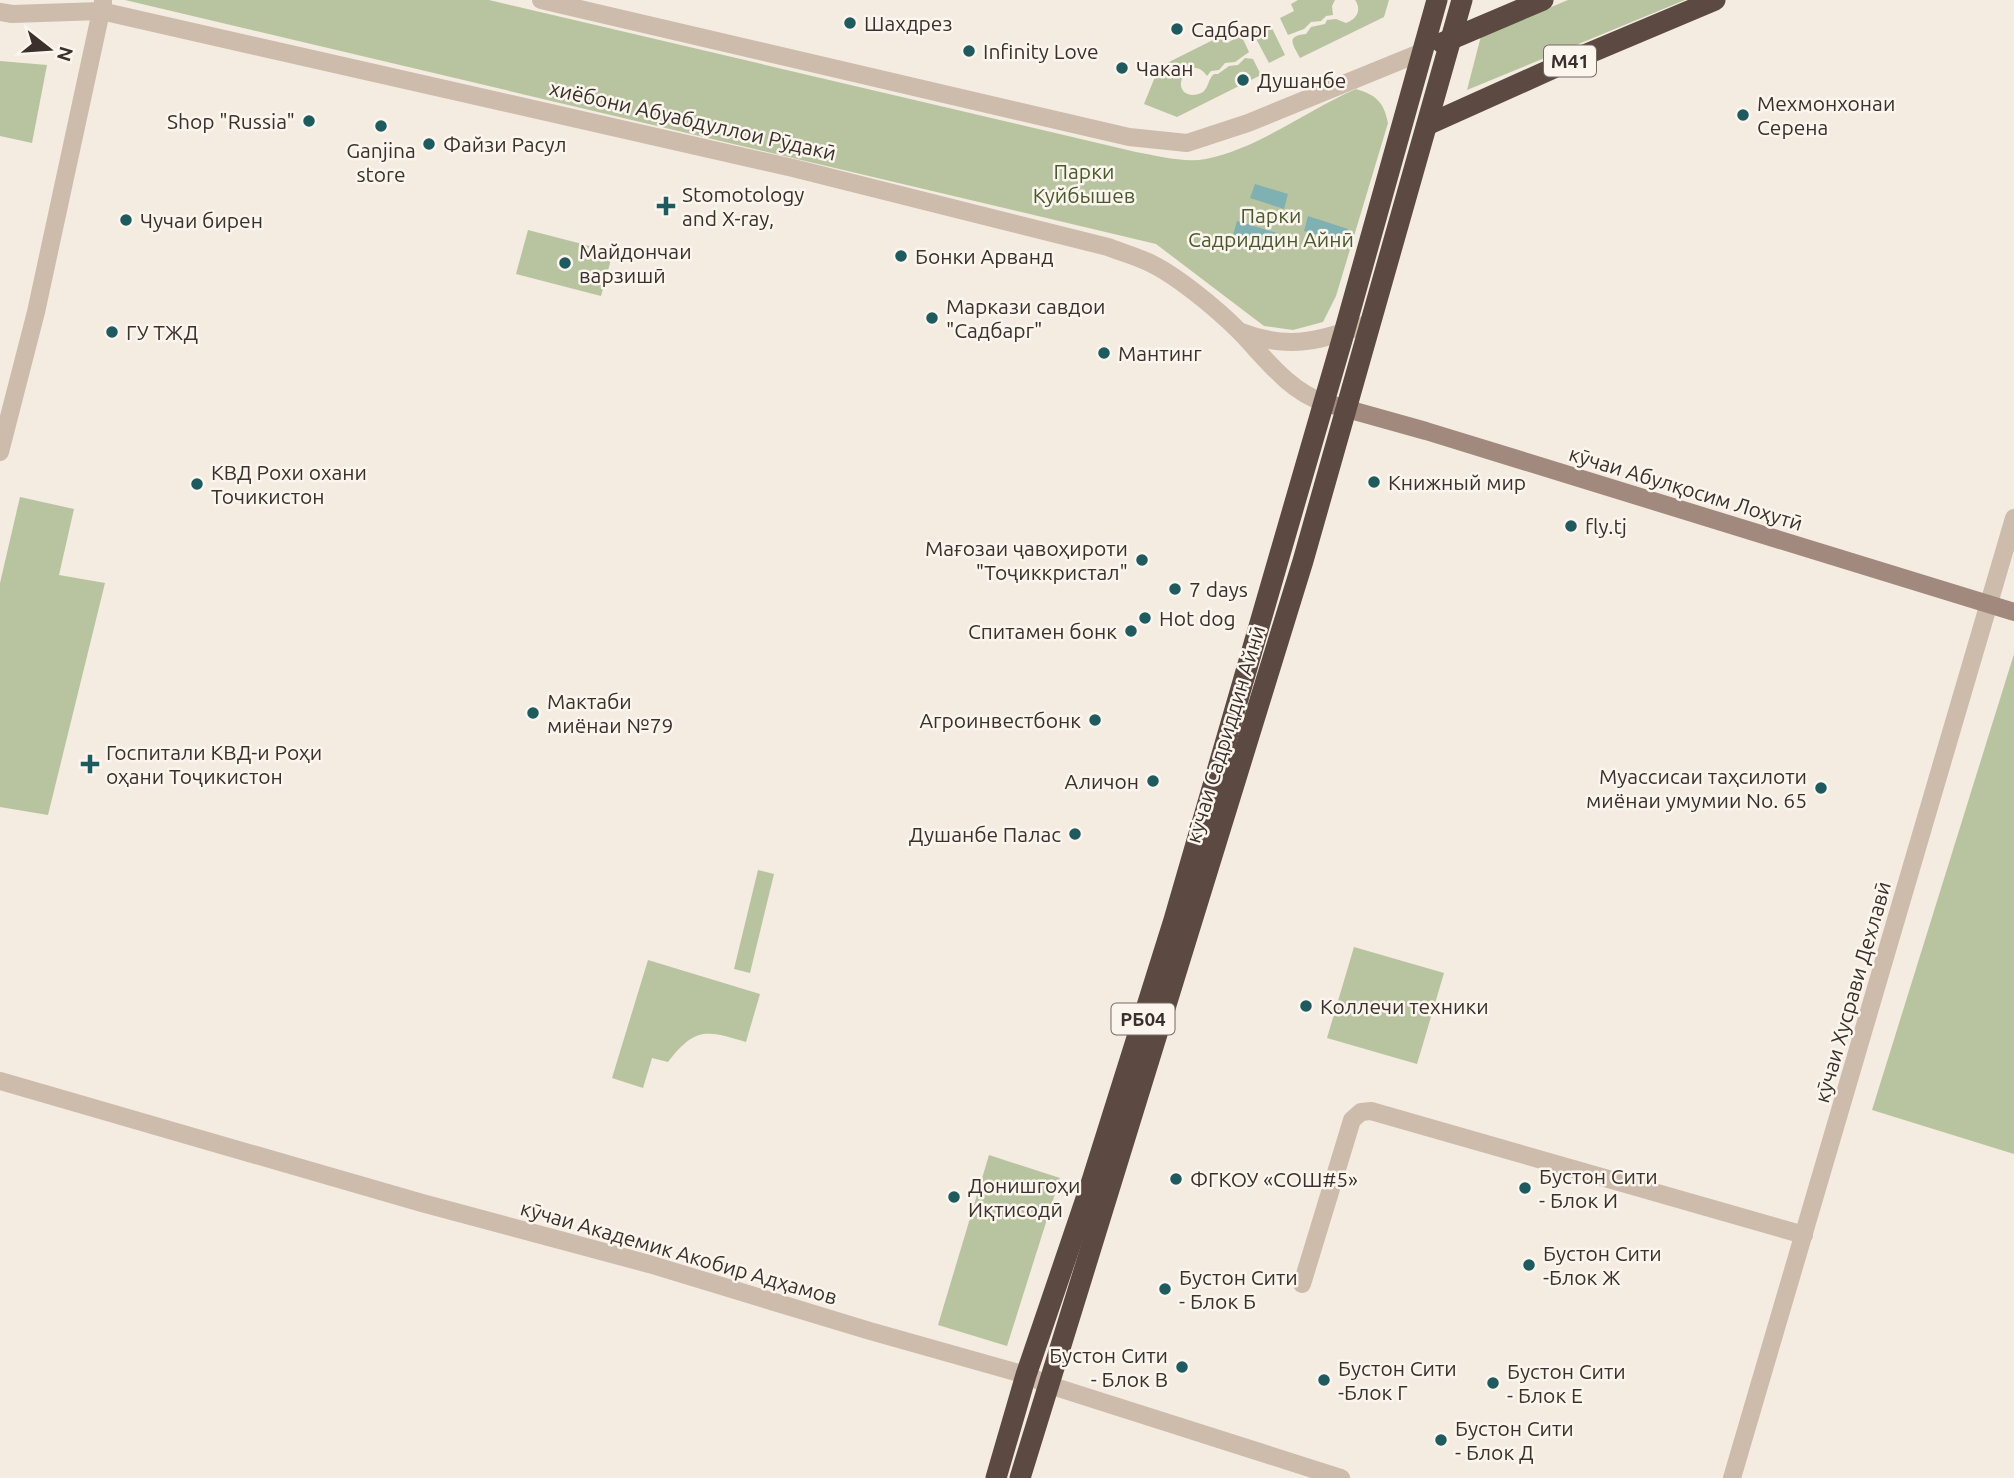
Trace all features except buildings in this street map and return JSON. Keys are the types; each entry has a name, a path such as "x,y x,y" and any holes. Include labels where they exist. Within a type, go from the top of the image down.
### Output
{"highway":[{"name":"кӯчаи Садриддин Айнӣ","path":"996,1478 1026,1375 1090,1187 1174,920 1344,333 1437,0"},
{"name":"кӯчаи Садриддин Айнӣ","path":"1020,1478 1303,561 1462,0"},
{"path":"1422,52 1543,0"},
{"name":"M41","path":"1427,125 1715,0"}],"street":[{"path":"541,0 1129,137 1187,143 1248,123 1422,52"},
{"path":"0,452 36,312 102,6"},
{"name":"хиёбони Абуабдуллои Рӯдакӣ","path":"0,12 12,14 102,6 768,163 1108,247 1150,262 1238,330 1262,358 1286,378 1306,394 1323,402"},
{"path":"1238,330 1261,339 1293,344 1317,341 1370,323"},
{"name":"кӯчаи Абулқосим Лоҳутӣ","path":"1323,402 2014,612"},
{"name":"кӯчаи Хусрави Дехлавӣ","path":"1732,1478 2014,519"},
{"name":"кӯчаи Академик Акобир Адҳамов","path":"0,1081 422,1203 649,1264 1026,1375 1049,1385 1341,1478"},
{"path":"1302,1284 1352,1121 1361,1112 1371,1111 1804,1236"}],"green space":[{"name":"Парки Куйбышев","path":"125,0 489,0 1136,152 1180,160 1206,159 1244,147 1356,89 1378,100 1388,123 1336,296 1323,322 1293,330 1264,326 1156,244"},
{"path":"1298,0 1335,0 1332,6 1333,15 1311,22 1304,29 1288,35 1280,18 1294,11 1291,4"},
{"path":"1355,0 1389,0 1384,17 1300,58 1293,39 1306,34 1311,27 1325,24 1327,20 1336,19 1346,23 1350,21 1356,17 1358,11"},
{"path":"1568,0 1685,0 1467,90 1481,36"},
{"path":"1270,24 1285,55 1269,63 1253,33"},
{"path":"1223,35 1227,43 1241,35 1249,52 1235,62 1225,63 1219,70 1211,71 1207,76 1194,68 1188,70 1181,81 1185,92 1192,95 1202,93 1214,74 1229,66 1238,65 1245,58 1253,59 1261,75 1177,117 1144,104 1159,67"},
{"path":"0,61 47,65 32,143 0,136"},
{"name":"Майдончаи варзишӣ","path":"528,230 613,252 601,296 516,274"},
{"path":"20,497 74,509 59,575 105,583 48,815 0,807 0,583"},
{"path":"2014,654 2014,1154 1872,1110"},
{"path":"758,870 774,874 750,973 734,969"},
{"path":"1354,947 1444,973 1417,1064 1327,1038"},
{"path":"648,960 760,994 746,1042 711,1034 694,1037 668,1062 652,1058 643,1088 612,1078"},
{"path":"989,1155 1060,1178 1007,1346 938,1325"}],"water":[{"path":"1255,184 1288,194 1284,209 1250,198"},
{"path":"1308,216 1348,229 1344,243 1304,231"},
{"path":"1237,221 1277,233 1273,247 1233,235"}],"place":[{"name":"Шахдрез","path":"850,23"},
{"name":"Садбарг","path":"1177,29"},
{"name":"Infinity Love","path":"969,51"},
{"name":"Чакан","path":"1122,68"},
{"name":"Душанбе","path":"1243,80"},
{"name":"Мехмонхонаи Серена","path":"1743,115"},
{"name":"Shop \"Russia\"","path":"309,121"},
{"name":"Ganjina store","path":"381,126"},
{"name":"Файзи Расул","path":"429,144"},
{"name":"Stomotology and X-ray,","path":"666,206"},
{"name":"Чучаи бирен","path":"126,220"},
{"name":"Бонки Арванд","path":"901,256"},
{"name":"Майдончаи варзишӣ","path":"565,263"},
{"name":"Маркази савдои \"Садбарг\"","path":"932,318"},
{"name":"ГУ ТЖД","path":"112,332"},
{"name":"Мантинг","path":"1104,353"},
{"name":"Книжный мир","path":"1374,482"},
{"name":"КВД Рохи охани Точикистон","path":"197,484"},
{"name":"fly.tj","path":"1571,526"},
{"name":"Мағозаи ҷавоҳироти \"Тоҷиккристал\"","path":"1142,560"},
{"name":"7 days","path":"1175,589"},
{"name":"Hot dog","path":"1145,618"},
{"name":"Спитамен бонк","path":"1131,631"},
{"name":"Мактаби миёнаи №79","path":"533,713"},
{"name":"Агроинвестбонк","path":"1095,720"},
{"name":"Госпитали КВД-и Роҳи оҳани Тоҷикистон","path":"90,764"},
{"name":"Аличон","path":"1153,781"},
{"name":"Муассисаи таҳсилоти миёнаи умумии No. 65","path":"1821,788"},
{"name":"Душанбе Палас","path":"1075,834"},
{"name":"Коллечи техники","path":"1306,1006"},
{"name":"ФГКОУ «СОШ#5»","path":"1176,1179"},
{"name":"Бустон Сити - Блок И","path":"1525,1188"},
{"name":"Донишгоҳи Иқтисодӣ","path":"954,1197"},
{"name":"Бустон Сити -Блок Ж","path":"1529,1265"},
{"name":"Бустон Сити - Блок Б","path":"1165,1289"},
{"name":"Бустон Сити - Блок В","path":"1182,1367"},
{"name":"Бустон Сити -Блок Г","path":"1324,1380"},
{"name":"Бустон Сити - Блок Е","path":"1493,1383"},
{"name":"Бустон Сити - Блок Д","path":"1441,1440"}],"park label":[{"name":"Парки Садриддин Айнӣ","path":"1271,227"}]}
